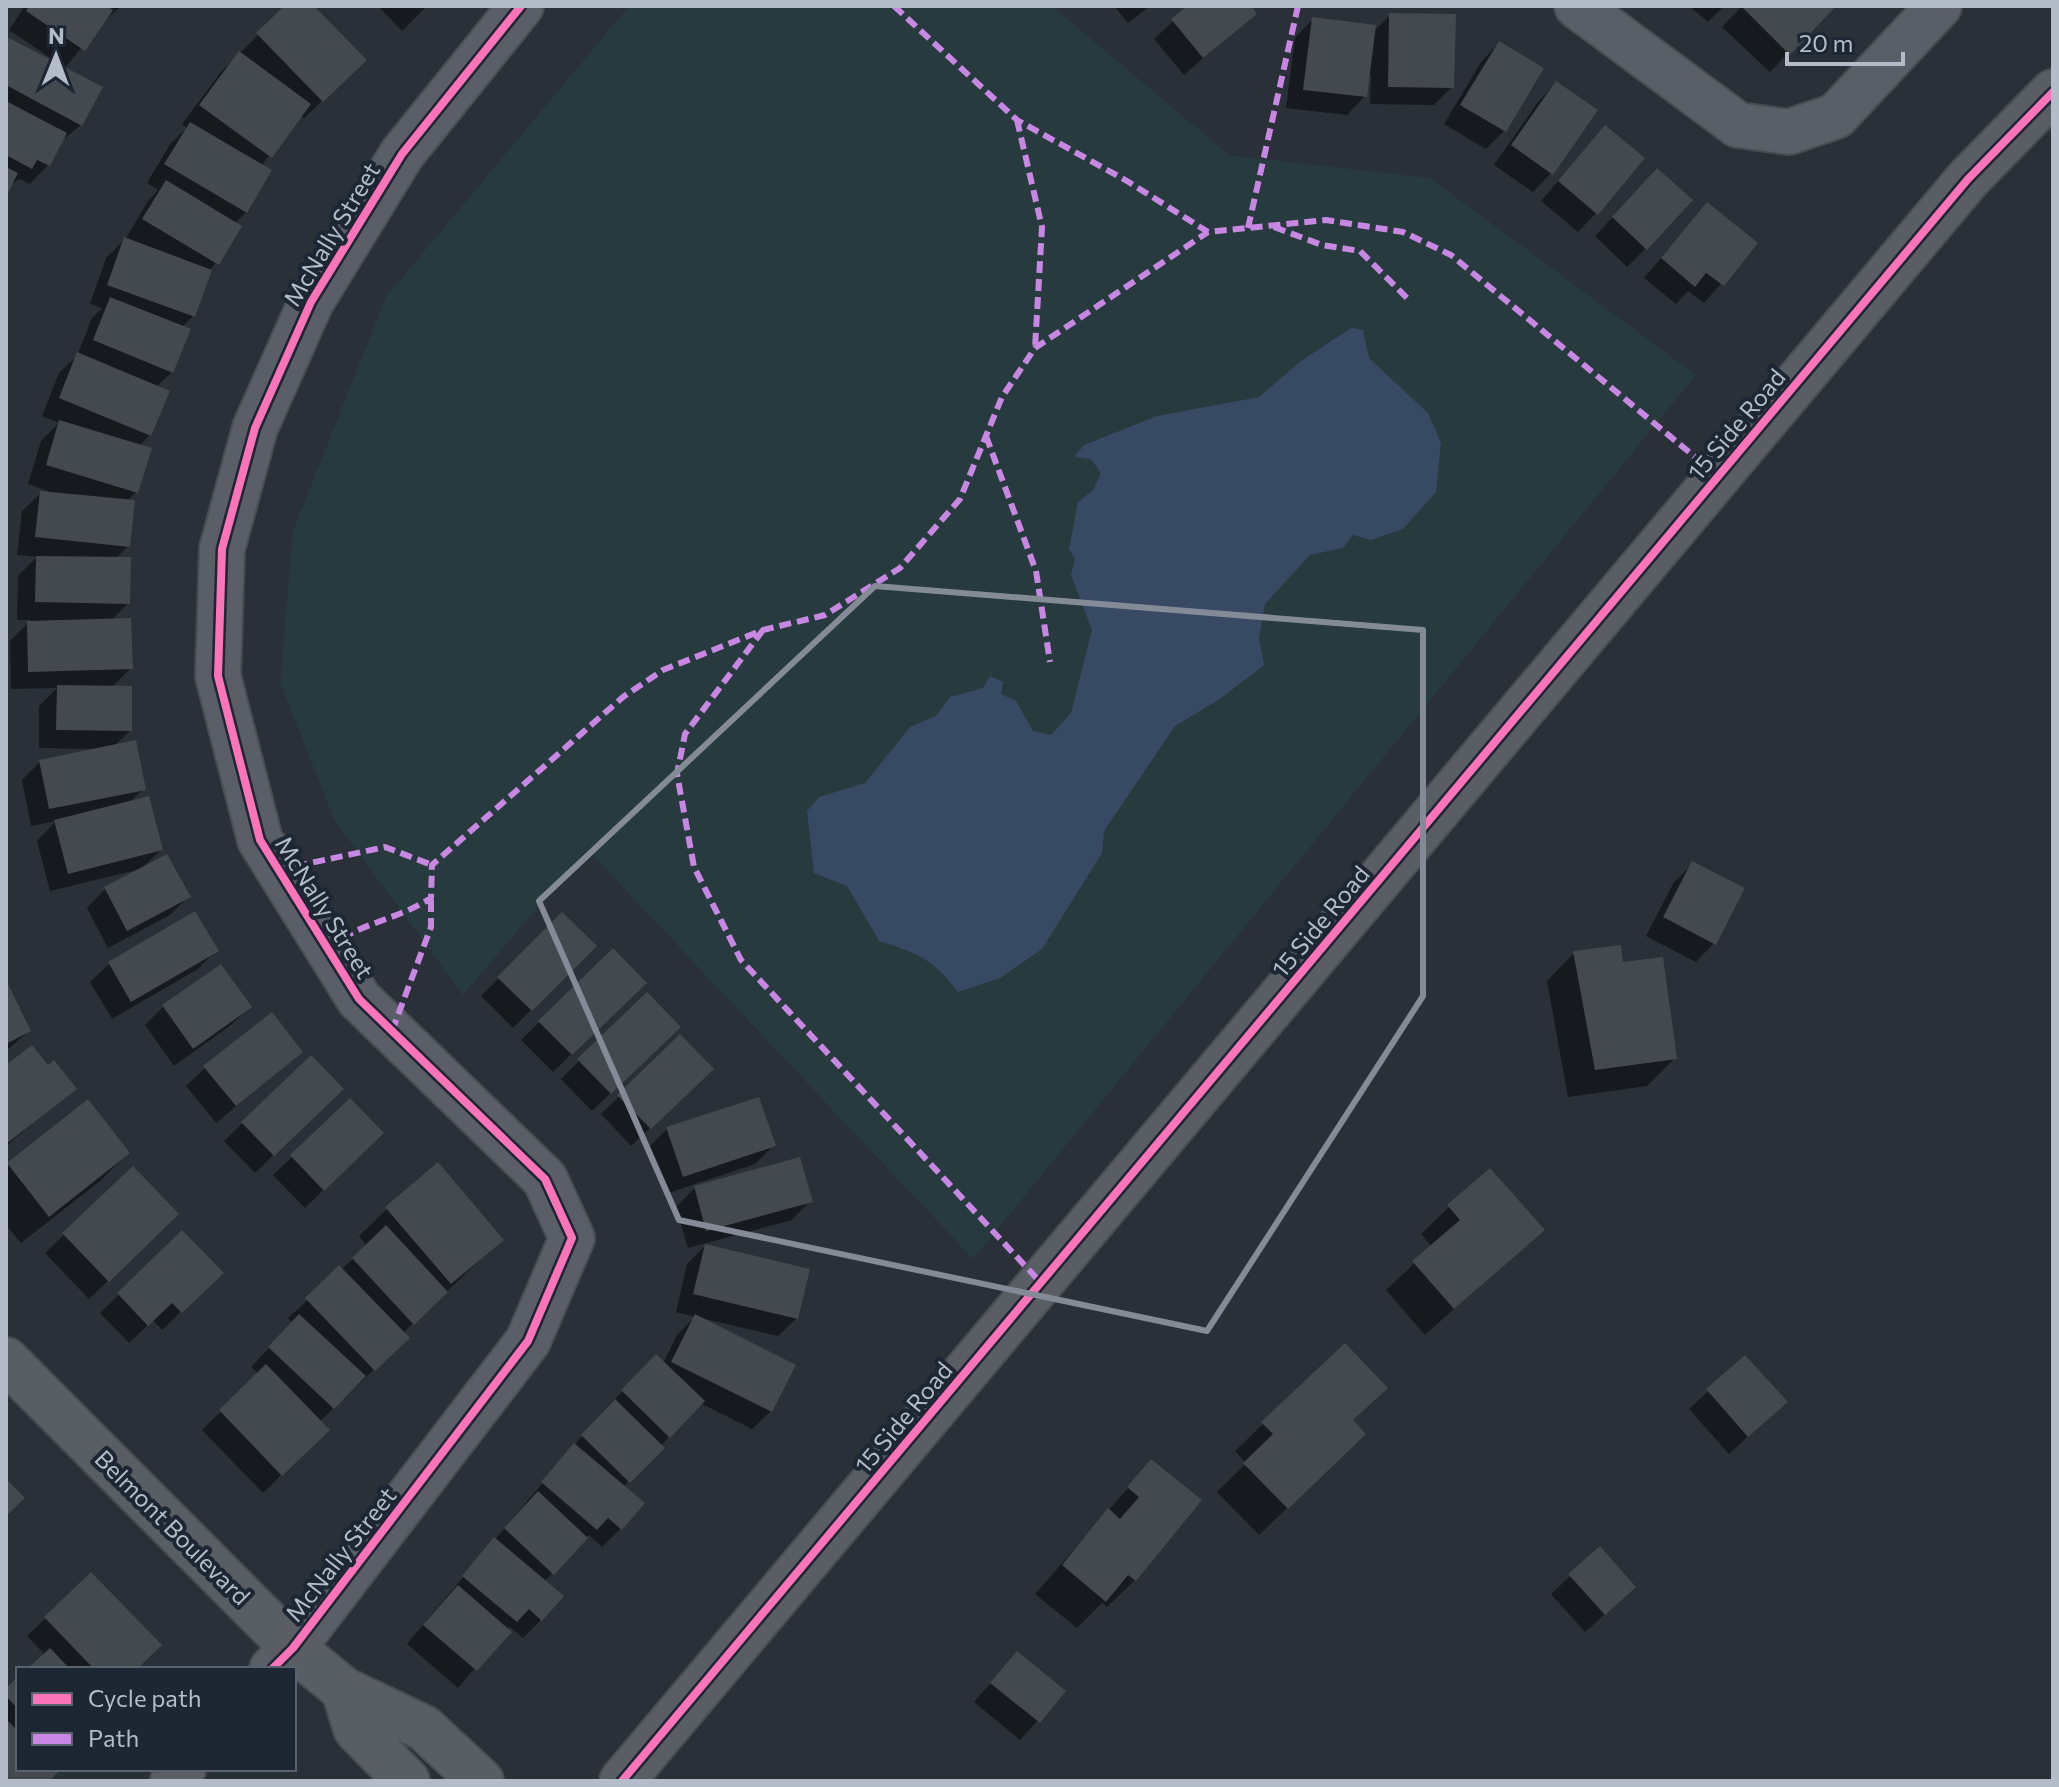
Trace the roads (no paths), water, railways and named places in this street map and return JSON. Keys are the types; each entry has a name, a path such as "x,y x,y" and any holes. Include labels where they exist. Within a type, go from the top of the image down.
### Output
{"street":[{"name":"McNally Street","path":"283,1658 528,1341 572,1238 545,1179 359,999 260,840 218,676 222,549 255,428 311,302 402,154 521,6"},
{"path":"1577,6 1738,125 1789,132 1836,116 1939,6"},
{"name":"15 Side Road","path":"622,1781 1968,179 2053,92"},
{"name":"Belmont Boulevard","path":"6,1360 283,1658 424,1728 481,1781"},
{"path":"344,1690 356,1729 407,1781"}],"water":[{"path":"1351,328 1363,330 1369,358 1428,413 1441,443 1436,492 1403,529 1371,540 1353,535 1343,548 1310,555 1265,604 1259,638 1264,665 1220,699 1175,726 1104,831 1102,853 1042,949 1000,978 958,992 941,972 924,959 879,941 847,886 814,873 807,811 819,797 865,783 910,727 936,716 950,697 983,688 990,676 1003,682 1001,694 1016,701 1033,731 1051,735 1071,713 1092,630 1071,575 1075,559 1069,549 1078,502 1093,490 1101,473 1091,459 1074,457 1084,445 1157,416 1259,397 1301,361"}]}
